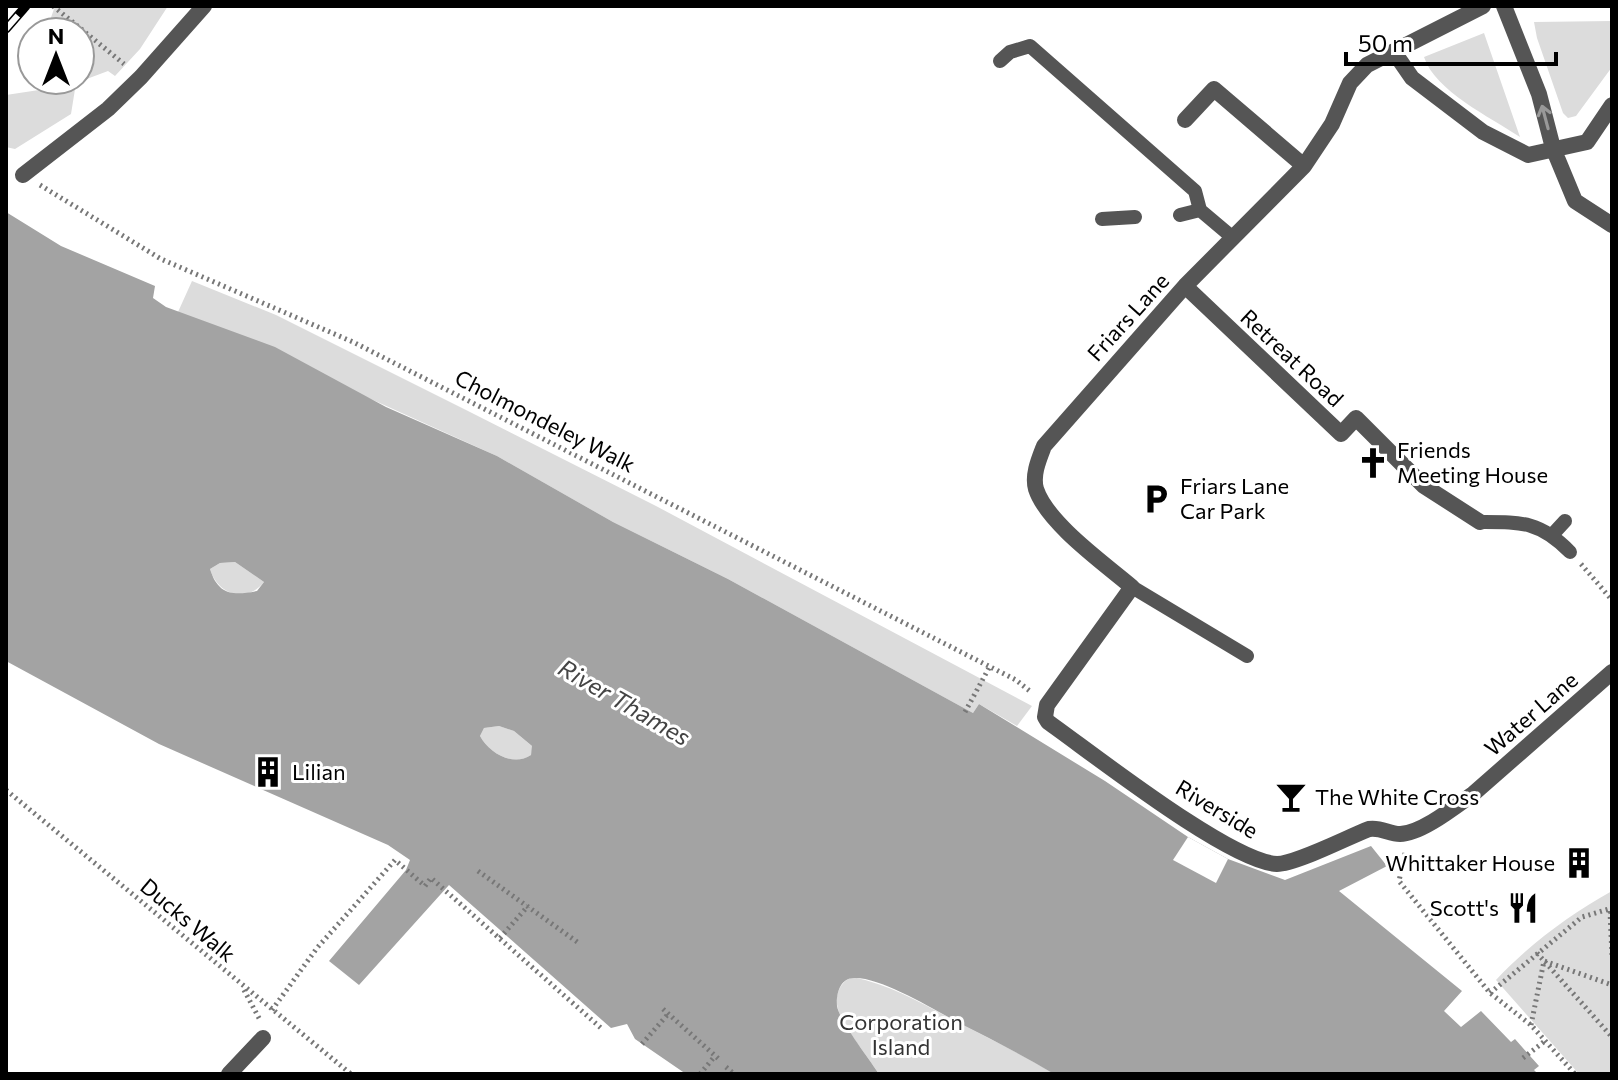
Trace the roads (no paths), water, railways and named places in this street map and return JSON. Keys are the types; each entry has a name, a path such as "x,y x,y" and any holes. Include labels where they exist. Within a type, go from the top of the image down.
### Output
{"street":[{"path":"23,175 80,132 141,77 204,6"},
{"name":"Friars Lane","path":"1132,587 1056,521 1036,488 1036,467 1044,446 1185,286 1304,166 1332,124 1350,83 1367,65 1483,6"},
{"path":"1504,6 1539,94 1553,148 1575,201 1612,225"},
{"path":"1394,52 1412,78 1483,132 1528,155 1587,142 1612,105"},
{"path":"1185,120 1214,89 1304,166"},
{"name":"Retreat Road","path":"1185,286 1341,434 1356,418 1424,486 1480,522"},
{"name":"Riverside","path":"1132,587 1047,705 1045,717 1048,722 1205,832 1261,860 1278,864 1286,862 1369,829 1383,829 1396,834"},
{"name":"Water Lane","path":"1396,834 1412,832 1473,794 1612,672"},
{"path":"229,1074 264,1036"}],"lane":[{"path":"1000,61 1010,52 1030,46 1195,191 1200,210 1232,237"},
{"path":"1180,215 1200,210"},
{"path":"1102,219 1135,217"},
{"path":"1553,534 1565,521"},
{"path":"1480,522 1537,526 1553,534 1570,552"},
{"path":"1132,587 1247,656"}],"water":[{"name":"River Thames","path":"6,212 61,246 155,286 153,298 166,307 275,347 386,407 497,456 613,522 728,579 973,713 979,704 1105,781 1188,837 1228,859 1285,880 1371,846 1387,866 1339,891 1462,991 1444,1011 1461,1027 1481,1011 1511,1042 1515,1039 1539,1066 1534,1070 1538,1074 1054,1074 909,996 879,983 854,978 845,981 840,988 837,1006 849,1030 879,1074 686,1074 635,1039 627,1024 611,1028 449,885 359,985 329,961 406,870 410,860 388,845 159,744 6,661","holes":["235,562 264,582 257,591 228,592 217,584 210,569 220,563","499,726 514,731 532,746 531,755 509,759 489,748 480,736 484,728"]}],"railway":[{"path":"6,29 26,6"}],"place":[{"name":"Friends Meeting House","path":"1373,463"},
{"name":"Friars Lane Car Park","path":"1156,499"},
{"name":"Lilian","path":"268,772"},
{"name":"The White Cross","path":"1291,797"},
{"name":"Whittaker House","path":"1579,863"},
{"name":"Scott's","path":"1523,908"}],"park label":[{"name":"Corporation Island","path":"901,1034"}]}
